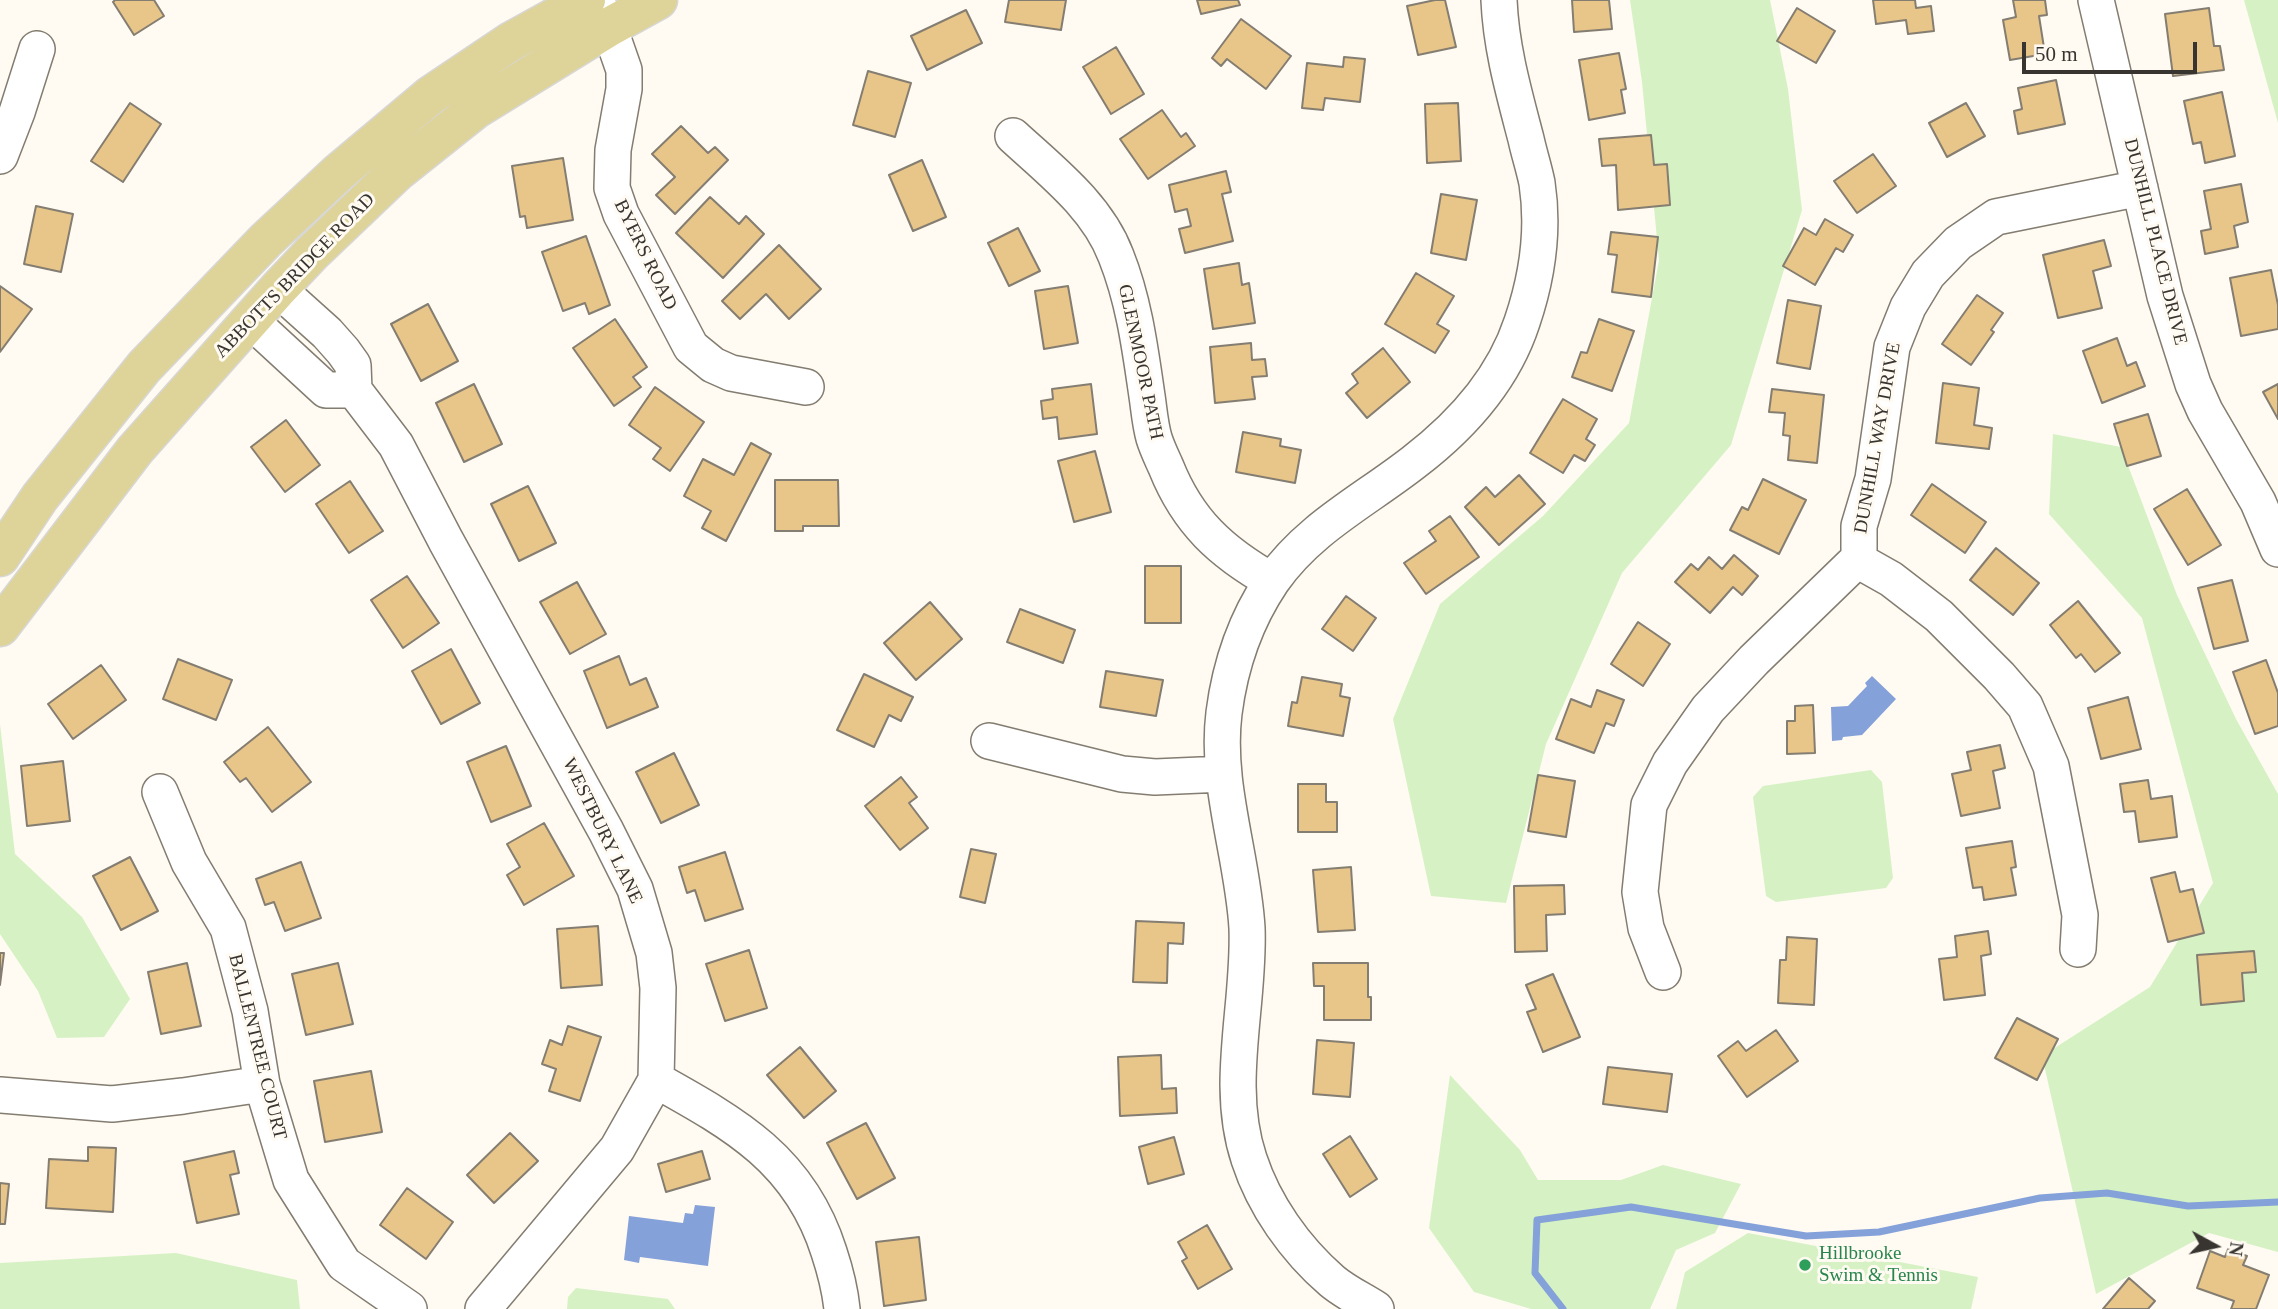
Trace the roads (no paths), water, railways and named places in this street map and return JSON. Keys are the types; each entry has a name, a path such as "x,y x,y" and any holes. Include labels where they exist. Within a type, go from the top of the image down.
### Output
{"main road":[{"name":"ABBOTTS BRIDGE ROAD","path":"0,557 40,497 144,367 266,240 338,173 430,95 510,42 597,9 658,0"},
{"name":"ABBOTTS BRIDGE ROAD","path":"0,627 135,450 312,253 397,172 597,9"}],"street":[{"path":"1376,1309 1333,1282 1290,1237 1259,1184 1248,1155 1240,1120 1238,1077 1246,985 1247,929 1224,775 1223,718 1231,671 1248,622 1272,581 1320,528 1413,464 1458,425 1495,379 1521,325 1536,272 1540,228 1537,183 1508,71 1499,0"},
{"name":"DUNHILL PLACE DRIVE","path":"2096,0 2165,296 2193,384 2205,411 2268,500 2278,549"},
{"name":"BYERS ROAD","path":"597,9 624,70 624,89 613,150 612,188 621,214 691,347 713,365 731,373 806,387"},
{"path":"0,156 37,49"},
{"name":"GLENMOOR PATH","path":"1013,136 1080,198 1116,253 1132,304 1154,438 1176,493 1196,521 1219,546 1242,564 1272,581"},
{"name":"DUNHILL WAY DRIVE","path":"1663,972 1646,928 1640,892 1649,805 1671,764 1708,709 1754,660 1843,573 1859,561 1859,526 1873,479 1892,347 1908,307 1928,274 1958,243 1996,217 2140,188"},
{"name":"WESTBURY LANE","path":"278,289 343,351 353,365 354,390 396,445 606,831 635,889 654,953 658,988 656,1080 617,1149 483,1309"},
{"path":"250,320 326,390 354,390"},
{"path":"1859,561 1891,579 1939,616 2025,706 2051,766 2080,915 2078,949"},
{"path":"989,741 1122,775 1224,775"},
{"name":"BALLENTREE COURT","path":"160,792 190,862 228,928 250,1012 262,1084 291,1180 344,1264 409,1309"},
{"path":"656,1080 716,1114 764,1149 789,1174 809,1202 824,1236 835,1269 842,1309"},
{"path":"0,1096 112,1104 262,1084"}],"water":[{"path":"1872,676 1896,699 1862,735 1832,741 1831,707 1848,706 1867,686 1865,683"},
{"path":"695,1205 715,1207 708,1266 640,1257 639,1263 624,1260 629,1216 683,1223 685,1213 693,1214"}],"waterway":[{"path":"1563,1309 1535,1273 1537,1220 1631,1207 1806,1236 1879,1232 2040,1198 2107,1193 2188,1206 2278,1202"}],"place":[{"name":"Hillbrooke Swim & Tennis","path":"1805,1265"}]}
